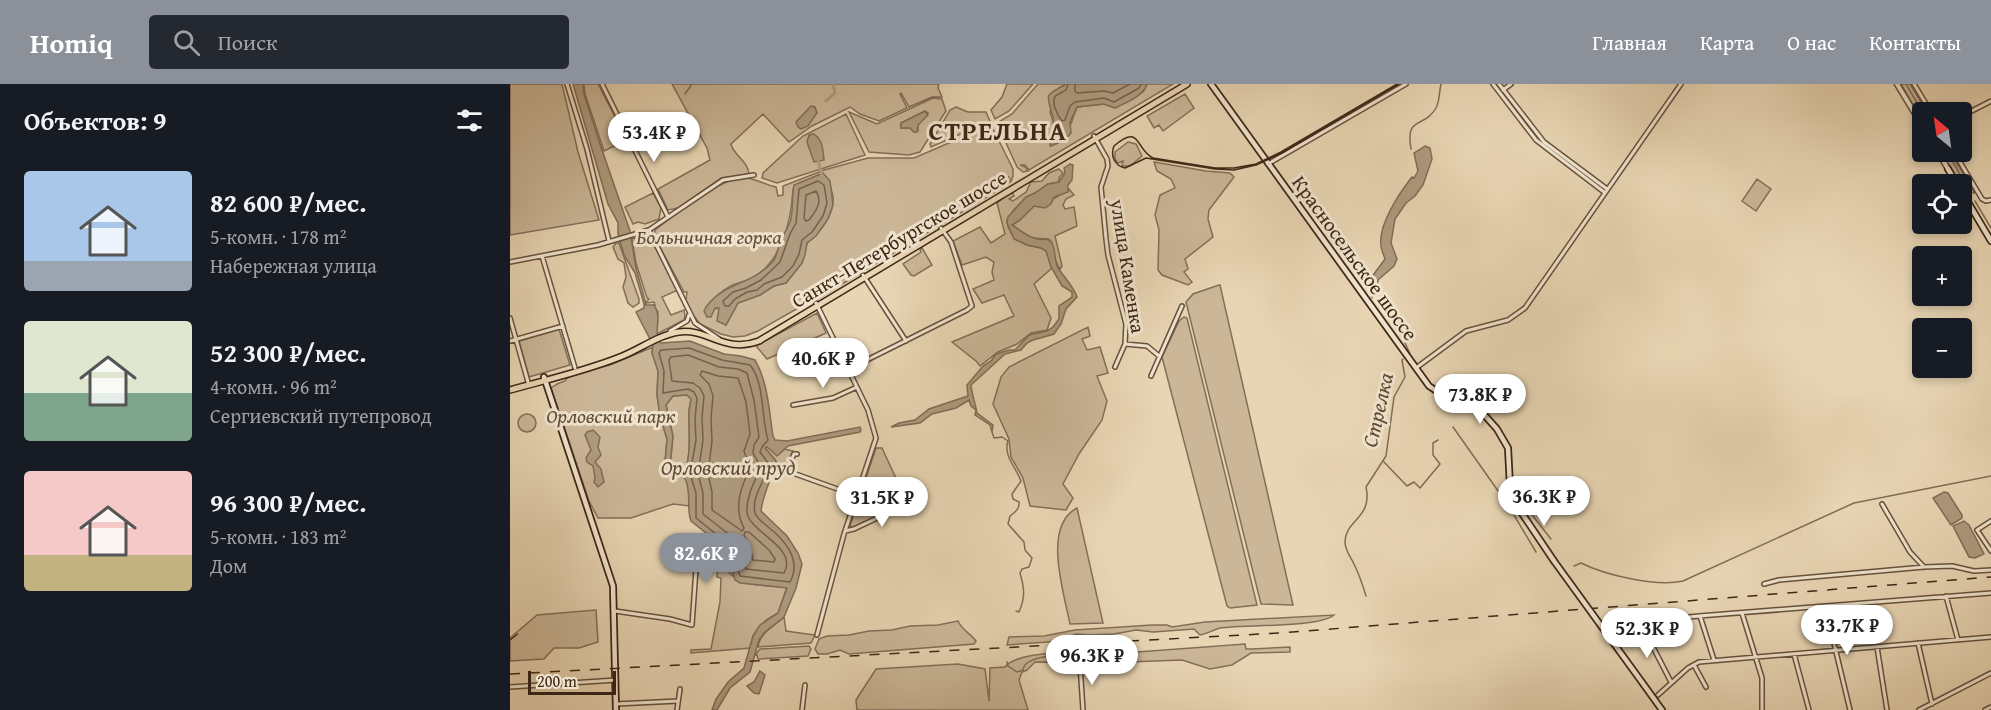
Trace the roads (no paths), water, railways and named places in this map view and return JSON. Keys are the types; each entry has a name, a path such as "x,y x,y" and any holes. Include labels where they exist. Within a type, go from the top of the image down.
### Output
{"main road":[{"name":"Санкт-Петербургское шоссе","path":"510,389 609,361 670,331 689,329 719,339 739,342 755,339 864,276 1180,84"},
{"name":"Санкт-Петербургское шоссе","path":"1095,137 1187,84"},
{"name":"Красносельское шоссе","path":"1211,84 1429,386 1438,393 1480,410 1497,429 1508,448 1510,486 1517,506 1662,710"},
{"path":"1948,169 1951,174"},
{"path":"1972,209 1991,241"},
{"path":"1972,215 1991,246"},
{"name":"Санкт-Петербургское шоссе","path":"661,336 689,332 726,344 749,344 764,338 817,304"},
{"name":"Санкт-Петербургское шоссе","path":"510,389 614,356 649,342"},
{"path":"545,379 612,580 615,611 616,707"}],"street":[{"path":"567,84 587,149 609,241"},
{"path":"603,84 668,217"},
{"path":"1268,164 1320,136 1406,84"},
{"path":"1493,84 1536,141 1606,190"},
{"path":"1499,84 1544,142 1606,190"},
{"path":"1503,90 1511,84"},
{"path":"1416,368 1466,331 1508,320 1521,312 1681,84"},
{"path":"1897,84 1912,109"},
{"path":"1914,84 1925,102"},
{"path":"1972,111 1991,101"},
{"name":"улица Каменка","path":"1095,137 1107,159 1108,166 1101,188 1101,198 1108,255 1126,324 1125,344 1115,367"},
{"path":"1944,162 1948,169"},
{"path":"1960,162 1982,199 1991,200"},
{"path":"510,262 598,245 649,230 723,180 754,175"},
{"path":"849,369 967,310 972,303 951,242 942,229"},
{"path":"649,230 682,294 689,313 697,325 719,339"},
{"path":"542,256 575,368"},
{"path":"864,276 906,341"},
{"path":"817,304 868,410 876,438 845,531 817,635"},
{"path":"1152,376 1182,306"},
{"path":"670,331 687,321 689,313"},
{"path":"510,318 528,382"},
{"path":"510,341 563,326"},
{"path":"1125,344 1147,346 1159,356"},
{"path":"793,405 833,398 857,387"},
{"path":"797,454 790,459 788,468 790,472 857,496"},
{"path":"845,531 911,502"},
{"path":"1882,504 1910,552 1924,567"},
{"path":"1991,521 1977,530 1991,551"},
{"path":"615,611 670,619 692,625 698,541"},
{"path":"1764,584 1779,580 1924,567 1952,566 1974,571 1991,570"},
{"path":"1671,682 1640,622 1991,593"},
{"path":"1946,596 1958,640"},
{"path":"1825,606 1850,710"},
{"path":"1742,612 1762,678 1762,710"},
{"path":"1699,616 1714,660"},
{"path":"1658,695 1693,664 1714,660 1991,637"},
{"path":"1918,643 1932,704"},
{"path":"1877,647 1887,710"},
{"path":"1794,654 1809,710"},
{"path":"1080,664 1083,710"},
{"path":"1693,664 1706,687"},
{"path":"1919,710 1991,673"},
{"path":"510,687 615,680"},
{"path":"802,710 805,685"},
{"path":"677,710 680,689"},
{"path":"616,707 678,701"},
{"path":"1985,710 1991,707"}],"water":[{"path":"573,84 583,84 584,94 630,231 636,268 646,304 644,304 635,273 624,255 618,234 618,223 608,204"},
{"path":"1066,84 1147,84 1138,96 1115,108 1104,104 1077,107 1070,122 1071,133 1065,140 1050,146 1053,120 1048,99 1050,94"},
{"path":"811,106 815,107 817,113 808,126 801,129 796,122"},
{"path":"925,111 928,115 918,125 917,132 910,128 901,128 901,123"},
{"path":"814,134 821,142 824,160 814,162 807,142 809,135"},
{"path":"1425,146 1430,148 1432,159 1423,185 1395,219 1391,243 1397,259 1394,266 1378,280 1377,291 1372,297 1371,278 1385,259 1381,237 1386,219 1407,183 1418,171 1414,153"},
{"path":"1070,164 1073,165 1072,180 1068,185 1068,192 1054,197 1051,204 1045,208 1034,206 1012,225 1033,238 1047,239 1052,243 1058,268 1077,297 1066,309 1061,324 1054,334 1033,340 1021,350 1005,354 971,385 977,413 993,425 992,432 990,425 975,415 976,410 971,406 969,400 956,408 932,414 920,423 891,427 915,420 929,409 968,396 967,385 996,354 1015,350 1029,335 1047,331 1059,319 1059,306 1072,297 1072,292 1062,286 1051,267 1046,251 1014,239 1007,223 1008,217 1026,197 1048,184 1059,182 1065,173 1064,168"},
{"path":"823,173 830,181 833,205 828,219 816,236 807,243 802,263 786,283 774,286 760,295 738,303 726,325 717,321 719,308 715,308 711,317 707,317 704,311 718,295 757,275 774,260 790,222 794,185"},
{"name":"Орловский пруд","path":"644,305 654,305 657,310 657,334 661,343 690,341 724,354 755,360 765,387 775,440 787,441 860,427 861,430 788,446 777,456 767,447 765,448 776,461 761,511 787,536 802,564 796,588 784,617 765,632 759,640 750,672 730,688 717,710 712,710 716,699 728,682 744,668 753,636 760,625 778,613 787,588 740,583 735,580 726,549 691,521 685,478 670,472 665,462 667,439 660,416 657,395 658,371 652,353 653,345 636,312 644,308","holes":["687,395 691,399 687,465 685,471 674,471 670,466 673,436 666,405 673,396"]},
{"path":"593,430 600,437 598,447 601,455 595,462 601,469 604,482 598,487 594,482 593,466 587,462 586,458 591,450 585,435"},
{"path":"1944,492 1948,493 1962,515 1962,518 1951,525 1933,498"},
{"path":"1964,521 1969,525 1984,554 1975,558 1969,557 1953,526"},
{"path":"760,671 765,675 759,694 754,693 747,686 754,682"}],"waterway":[{"path":"685,94 692,84"},
{"path":"826,101 835,93 833,84"},
{"path":"1411,149 1411,131 1436,108 1441,84"},
{"path":"1906,84 1917,102"},
{"path":"818,160 822,176"},
{"path":"1953,162 1960,174"},
{"path":"1975,201 1991,228"},
{"name":"Стрелка","path":"1401,334 1410,354"},
{"name":"Стрелка","path":"1366,596 1345,545 1346,535 1366,506 1366,487 1386,456 1394,397 1405,377 1403,359"},
{"path":"1453,427 1508,505 1536,552"},
{"path":"992,432 994,438 1002,437 1008,441 1007,452 1021,481 1012,494 1013,499 1019,502 1019,507 1010,516 1008,524 1024,542 1025,550 1032,558 1029,567 1022,569 1020,573 1023,596 1019,612 1016,611"},
{"path":"1384,462 1407,486 1414,482 1420,488 1440,464 1433,455 1433,443 1438,440"},
{"path":"1574,566 1581,563 1617,576 1645,581 1683,581 1854,503 1991,476"},
{"path":"1525,506 1551,539"},
{"path":"1007,662 1008,666 1017,672 1023,670 1035,659 1046,657 1060,655 1110,657"}],"tram line":[{"path":"1397,84 1281,152 1256,164 1234,168 1215,168 1153,158 1133,137 1114,146 1113,157 1118,165 1125,168 1146,158 1215,169 1234,170 1256,165 1282,153 1399,84"}],"railway":[{"path":"510,674 1280,633 1991,577"},
{"path":"510,640 525,628"}],"district":[{"name":"СТРЕЛЬНА","path":"998,131"}],"park label":[{"name":"Больничная горка","path":"709,237"},
{"name":"Орловский парк","path":"611,416"}]}
